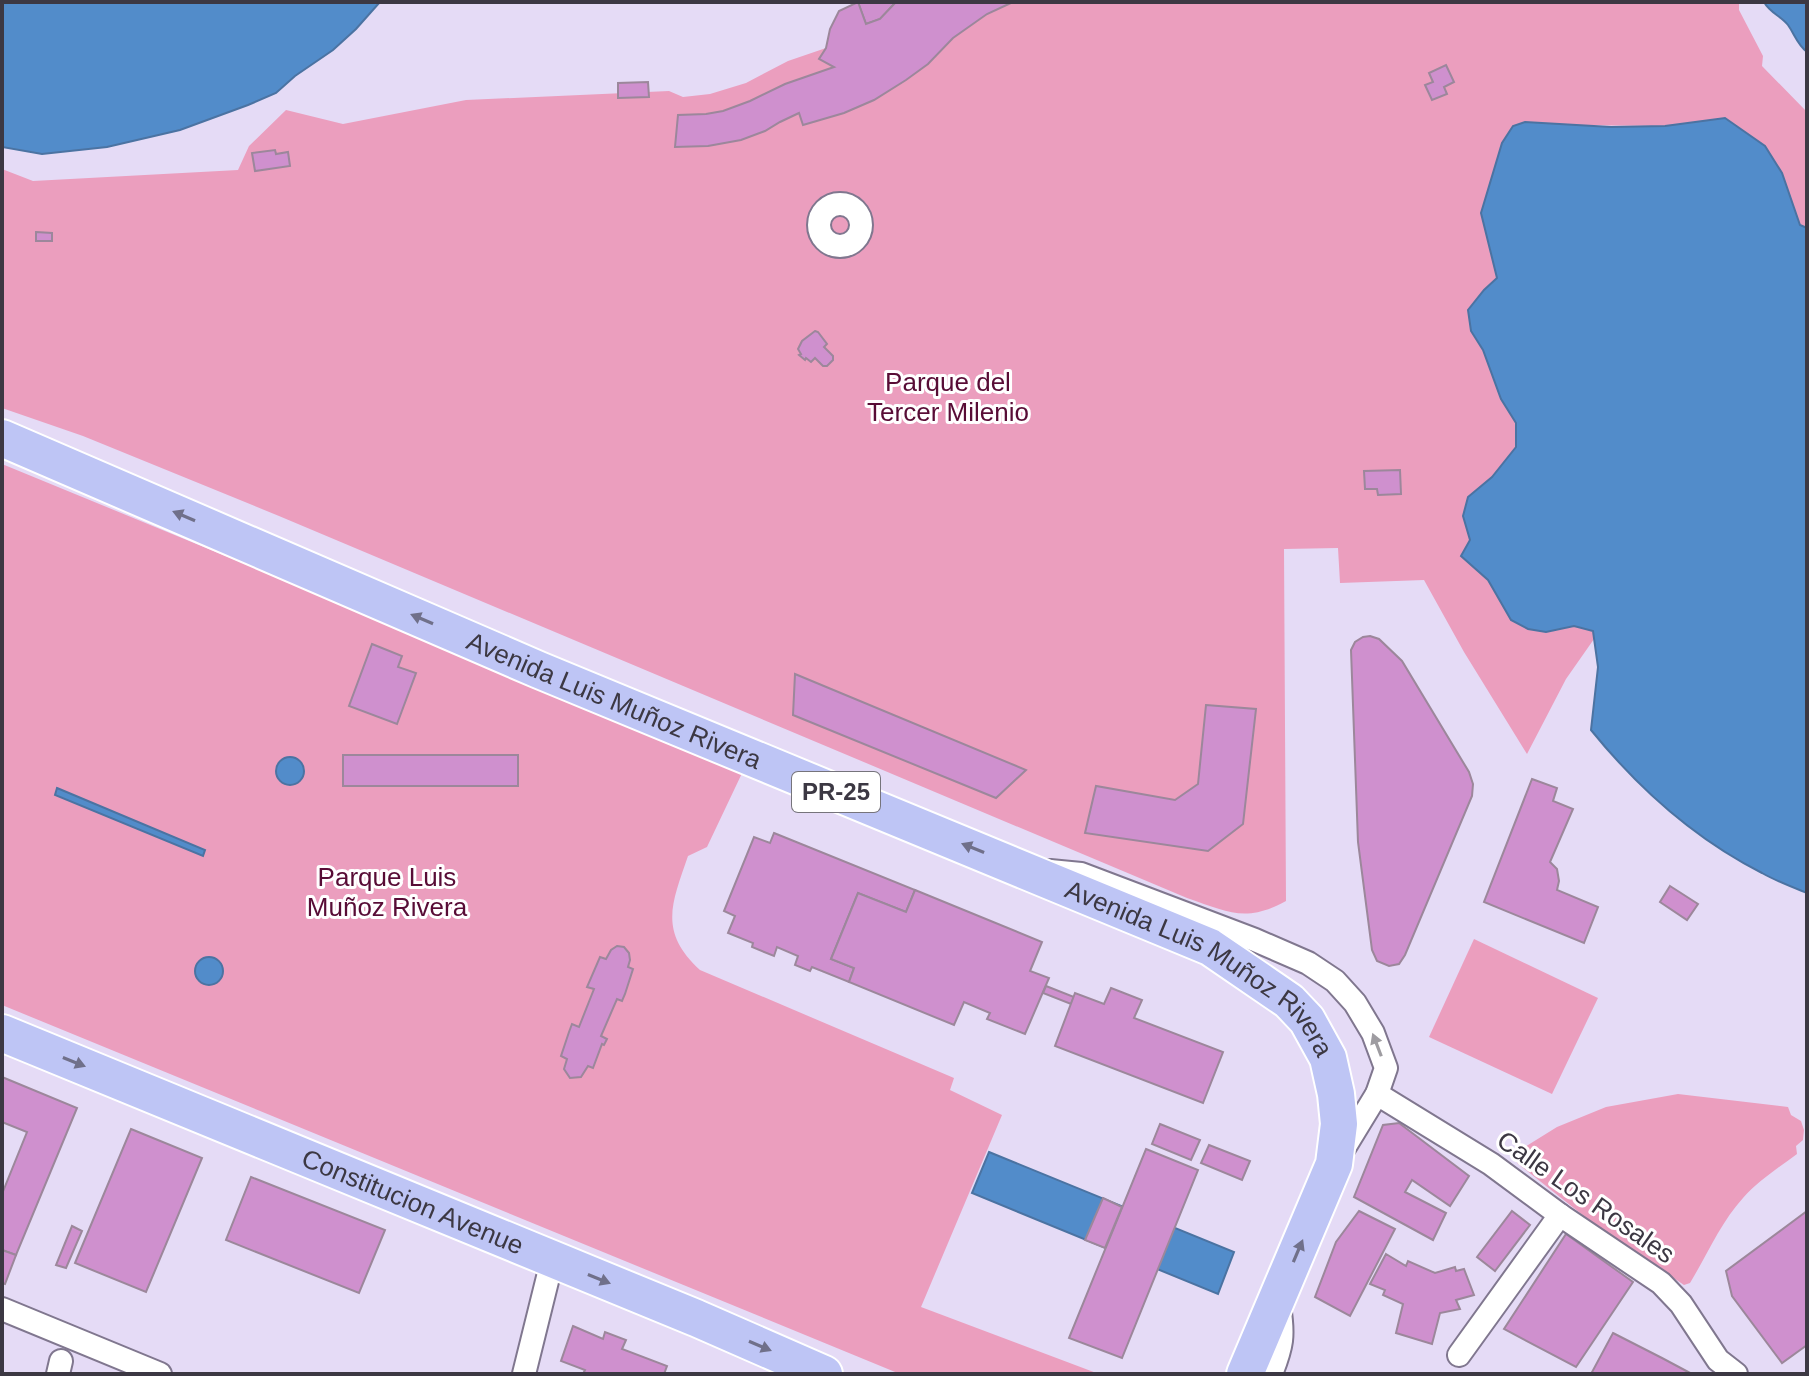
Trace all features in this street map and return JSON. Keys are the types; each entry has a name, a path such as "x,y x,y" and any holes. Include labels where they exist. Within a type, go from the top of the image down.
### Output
{"main road":[{"name":"Avenida Luis Muñoz Rivera","path":"2,438 539,670 1210,947 1289,1001 1307,1020 1328,1058 1339,1124 1334,1164 1245,1374"},
{"name":"Constitucion Avenue","path":"2,1033 696,1318 824,1374"}],"street":[{"path":"1023,868 1081,874 1255,940 1308,963 1335,981 1355,1003 1373,1033 1386,1068 1377,1094 1334,1164"},
{"name":"Calle Los Rosales","path":"1377,1094 1491,1164 1661,1283 1681,1304 1718,1360 1736,1374"},
{"path":"1459,1355 1560,1215"},
{"path":"524,1374 552,1261"},
{"path":"1271,1374 1281,1347 1283,1327 1278,1298"},
{"path":"2,1309 160,1374"}],"green space":[{"name":"Parque del Tercer Milenio","path":"858,2 1739,2 1739,10 1763,56 1762,66 1807,112 1807,228 1800,226 1782,173 1725,118 1665,126 1570,125 1502,143 1481,213 1497,278 1484,290 1471,331 1483,350 1501,399 1516,423 1516,447 1492,477 1468,497 1463,516 1470,540 1462,556 1488,580 1511,620 1546,632 1574,626 1593,631 1594,639 1566,679 1527,754 1424,580 1340,583 1338,548 1284,549 1286,901 1259,912 1226,911 1187,898 279,516 83,436 2,408 2,169 33,181 238,170 249,146 286,110 343,124 466,100 669,91 683,97 710,94 746,83 788,61 826,48 830,29 839,11"},
{"name":"Parque Luis Muñoz Rivera","path":"2,464 744,769 707,847 688,856 672,916 678,942 700,970 954,1078 950,1090 1002,1115 921,1307 1099,1374 900,1374 2,1005"},
{"path":"1474,939 1598,998 1552,1094 1429,1037"},
{"path":"1678,1094 1788,1107 1791,1115 1801,1121 1804,1130 1803,1140 1796,1146 1797,1154 1762,1180 1735,1207 1690,1283 1684,1285 1599,1228 1517,1163 1516,1156 1520,1150 1557,1127 1606,1107"}],"water":[{"path":"2,2 380,2 333,50 276,93 180,130 107,147 42,154 2,147"},
{"path":"1764,2 1807,2 1807,52 1788,25"},
{"path":"1725,118 1765,146 1782,173 1800,225 1807,228 1807,893 1737,859 1691,828 1648,792 1591,730 1598,667 1593,631 1574,626 1546,632 1528,629 1511,620 1488,580 1461,556 1470,540 1463,516 1468,497 1492,477 1516,447 1516,423 1501,399 1483,350 1471,331 1468,310 1497,278 1481,213 1502,143 1513,126 1525,122 1611,127 1665,126"},
{"path":"290,757 300,761 304,771 300,781 290,785 280,781 276,771 280,761"},
{"path":"57,788 205,850 203,856 55,795"},
{"path":"209,957 219,961 223,971 219,981 209,985 199,981 195,971 199,961"},
{"path":"989,1152 1234,1252 1218,1294 972,1193"}],"building":[{"path":"858,2 896,2 880,19 866,24"},
{"path":"858,2 866,24 880,19 896,2 1013,2 987,14 953,38 928,64 906,80 874,100 844,113 803,125 799,113 741,140 708,146 675,147 678,115 723,111 834,67 819,59 826,48 830,29 839,11"},
{"path":"1446,65 1454,82 1444,87 1447,94 1432,100 1425,85 1433,82 1429,73"},
{"path":"648,82 649,97 618,98 618,83"},
{"path":"275,150 276,154 288,152 290,166 255,171 252,153"},
{"path":"36,232 52,233 52,241 36,241"},
{"path":"815,331 833,356 827,366 815,358 811,362 799,355 802,341"},
{"path":"1400,470 1401,494 1378,495 1377,489 1365,489 1364,471"},
{"path":"1370,636 1379,639 1402,661 1469,772 1473,784 1472,796 1405,955 1399,964 1389,966 1377,961 1372,950 1358,842 1351,650 1355,642"},
{"path":"372,644 402,656 398,667 416,673 397,724 349,706"},
{"path":"795,674 1026,770 996,798 793,715"},
{"path":"1206,705 1256,709 1243,824 1208,851 1085,833 1096,786 1175,800 1198,784"},
{"path":"343,755 518,755 518,786 343,786"},
{"path":"1532,779 1557,788 1553,801 1573,809 1550,862 1557,869 1557,890 1598,907 1584,943 1484,902"},
{"path":"774,833 915,890 906,912 858,893 831,959 854,968 849,982 812,967 810,971 795,965 798,956 777,947 774,956 728,933 735,916 724,911 754,837 770,843"},
{"path":"1670,886 1698,904 1687,920 1660,902"},
{"path":"915,890 1042,942 1030,971 1049,978 1025,1034 987,1019 990,1013 964,1002 954,1025 849,982 854,968 831,959 858,893 906,912"},
{"path":"617,946 624,947 629,953 628,967 633,969 625,994 622,1001 617,999 601,1036 607,1039 593,1068 588,1066 581,1077 570,1078 564,1069 567,1059 561,1056 569,1032 572,1024 579,1027 594,989 587,987 600,957 606,959"},
{"path":"1046,986 1074,997 1071,1004 1043,993"},
{"path":"1111,988 1142,1000 1134,1018 1223,1052 1203,1103 1055,1046 1075,993 1104,1004"},
{"path":"2,1077 77,1108 16,1255 2,1250 2,1194 27,1132 2,1122"},
{"path":"1399,1123 1469,1176 1450,1206 1412,1180 1405,1192 1446,1213 1433,1240 1354,1197 1383,1125"},
{"path":"1160,1124 1200,1140 1191,1160 1152,1144"},
{"path":"131,1129 202,1158 146,1292 75,1263"},
{"path":"1209,1145 1250,1161 1242,1180 1201,1163"},
{"path":"1146,1149 1198,1170 1122,1358 1069,1338"},
{"path":"251,1177 385,1230 359,1293 226,1240"},
{"path":"1103,1198 1122,1207 1105,1248 1085,1240"},
{"path":"1359,1211 1395,1229 1350,1316 1315,1297 1336,1242"},
{"path":"1512,1211 1530,1225 1495,1271 1477,1257"},
{"path":"1807,1211 1807,1345 1782,1363 1732,1296 1726,1271"},
{"path":"72,1226 82,1231 66,1268 56,1265"},
{"path":"1566,1234 1633,1282 1576,1367 1504,1329"},
{"path":"2,1250 16,1255 5,1284 2,1283"},
{"path":"1386,1254 1406,1266 1408,1261 1435,1273 1455,1267 1456,1271 1464,1269 1474,1295 1456,1300 1460,1309 1440,1313 1432,1344 1396,1333 1403,1304 1383,1295 1385,1290 1370,1284"},
{"path":"573,1326 603,1339 605,1332 626,1340 622,1349 667,1366 664,1374 583,1374 585,1370 561,1361"},
{"path":"1613,1333 1662,1358 1692,1374 1591,1374"}]}
